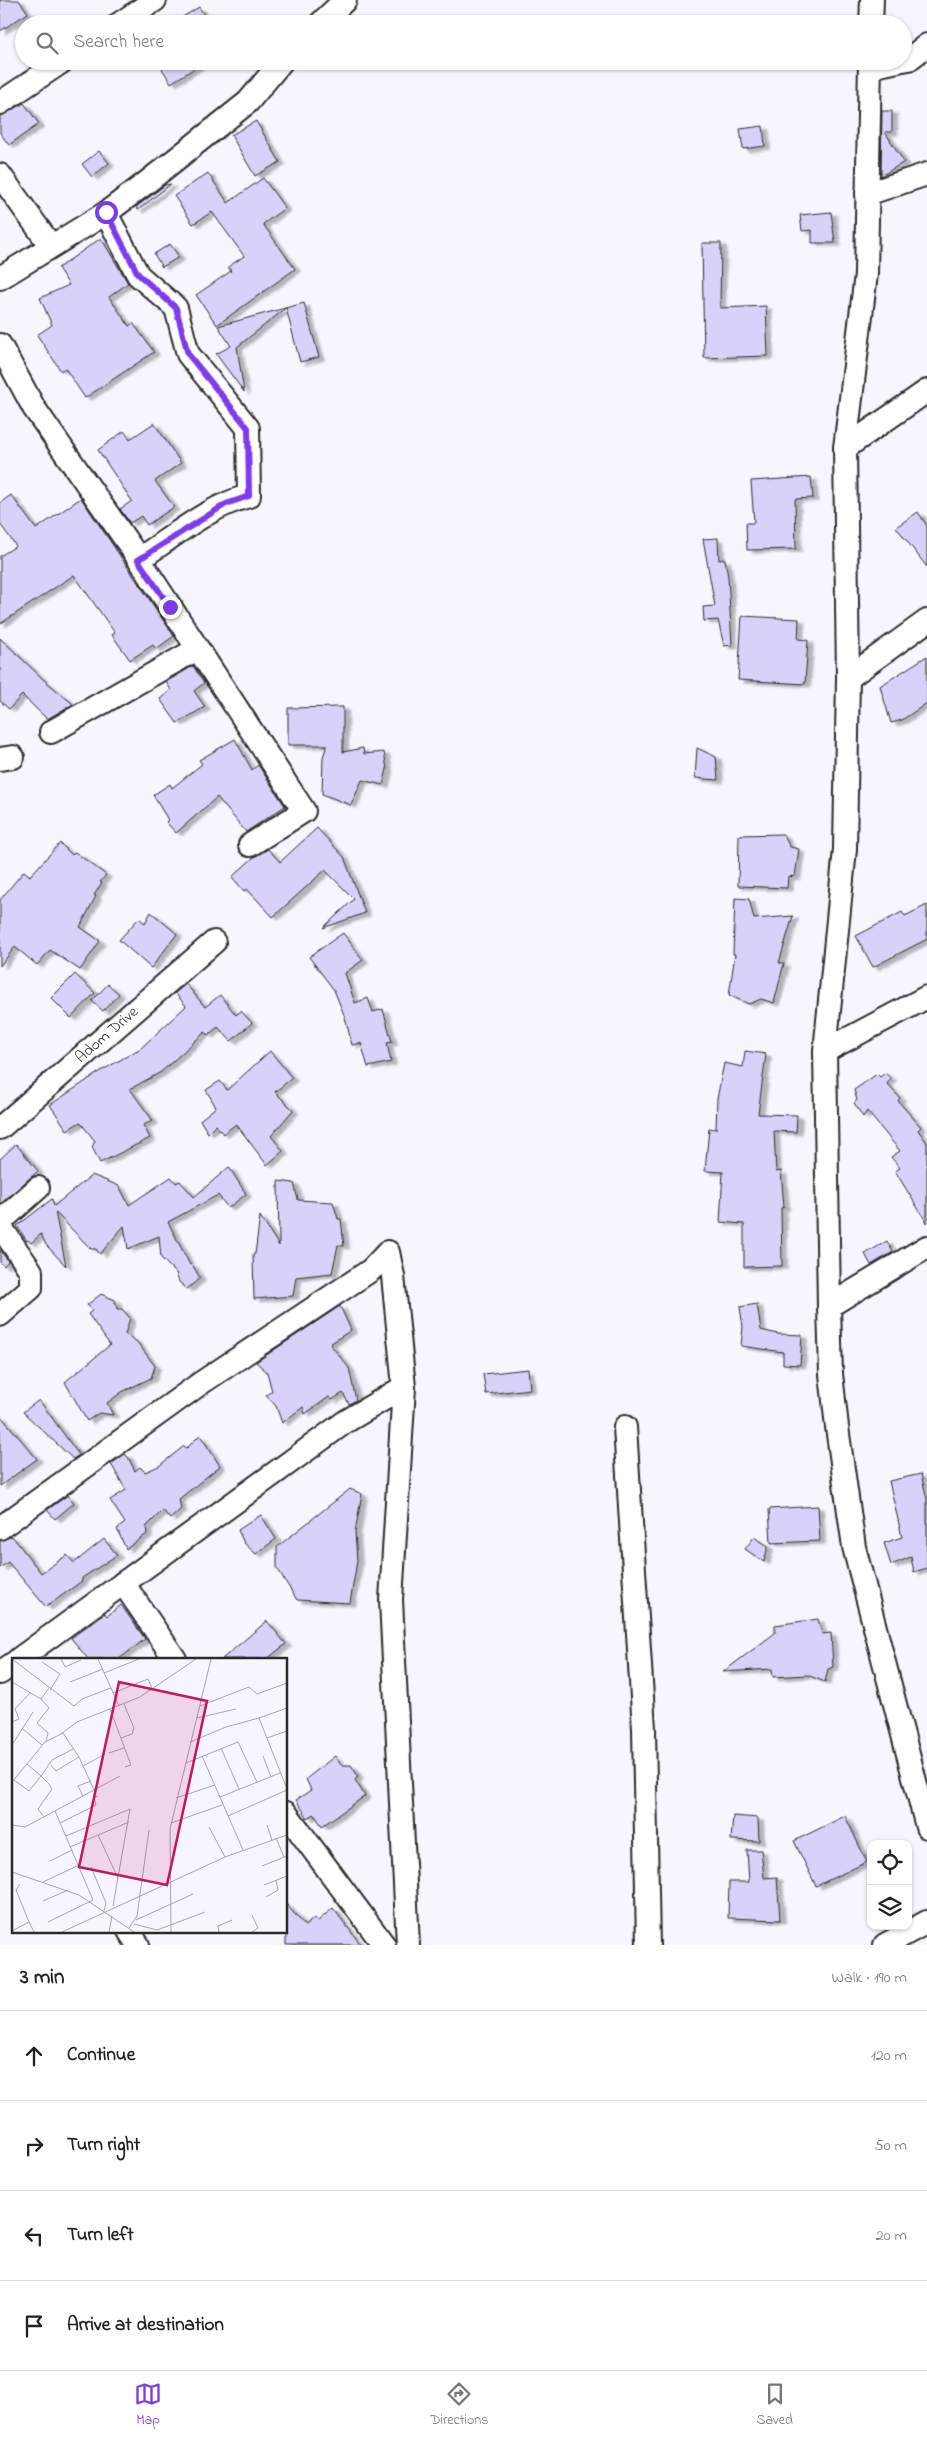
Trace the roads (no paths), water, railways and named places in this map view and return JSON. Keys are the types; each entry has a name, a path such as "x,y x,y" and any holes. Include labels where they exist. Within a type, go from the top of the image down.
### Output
{"street":[{"path":"132,15 155,0"},
{"path":"329,15 345,0"},
{"path":"871,15 872,0"},
{"path":"912,57 927,45"},
{"path":"0,103 50,70"},
{"path":"0,278 106,212 248,102 275,70"},
{"path":"870,70 866,274 845,448 848,678 845,850 825,1050 831,1374 841,1461 854,1547 927,1827"},
{"path":"0,174 51,246"},
{"path":"867,194 927,174"},
{"path":"106,212 138,274 176,308 188,354 248,428 249,496 226,504 138,560"},
{"path":"0,345 34,408 138,560 304,811 250,845"},
{"path":"845,448 927,391"},
{"path":"848,678 927,621"},
{"path":"51,732 197,649"},
{"name":"Adom Drive","path":"0,1128 214,942"},
{"path":"825,1050 927,998"},
{"path":"0,1315 31,1288 31,1271 0,1224 38,1188"},
{"path":"829,1306 927,1247"},
{"path":"0,1528 225,1366 371,1270 388,1252 393,1276 404,1387 391,1600 408,1945"},
{"path":"20,1658 345,1422 404,1387"},
{"path":"625,1427 644,1729 648,1945"},
{"path":"123,1583 175,1658"},
{"path":"0,1673 12,1664"},
{"path":"288,1816 384,1945"},
{"path":"885,1945 927,1922"},
{"path":"130,1932 138,1945"}]}
